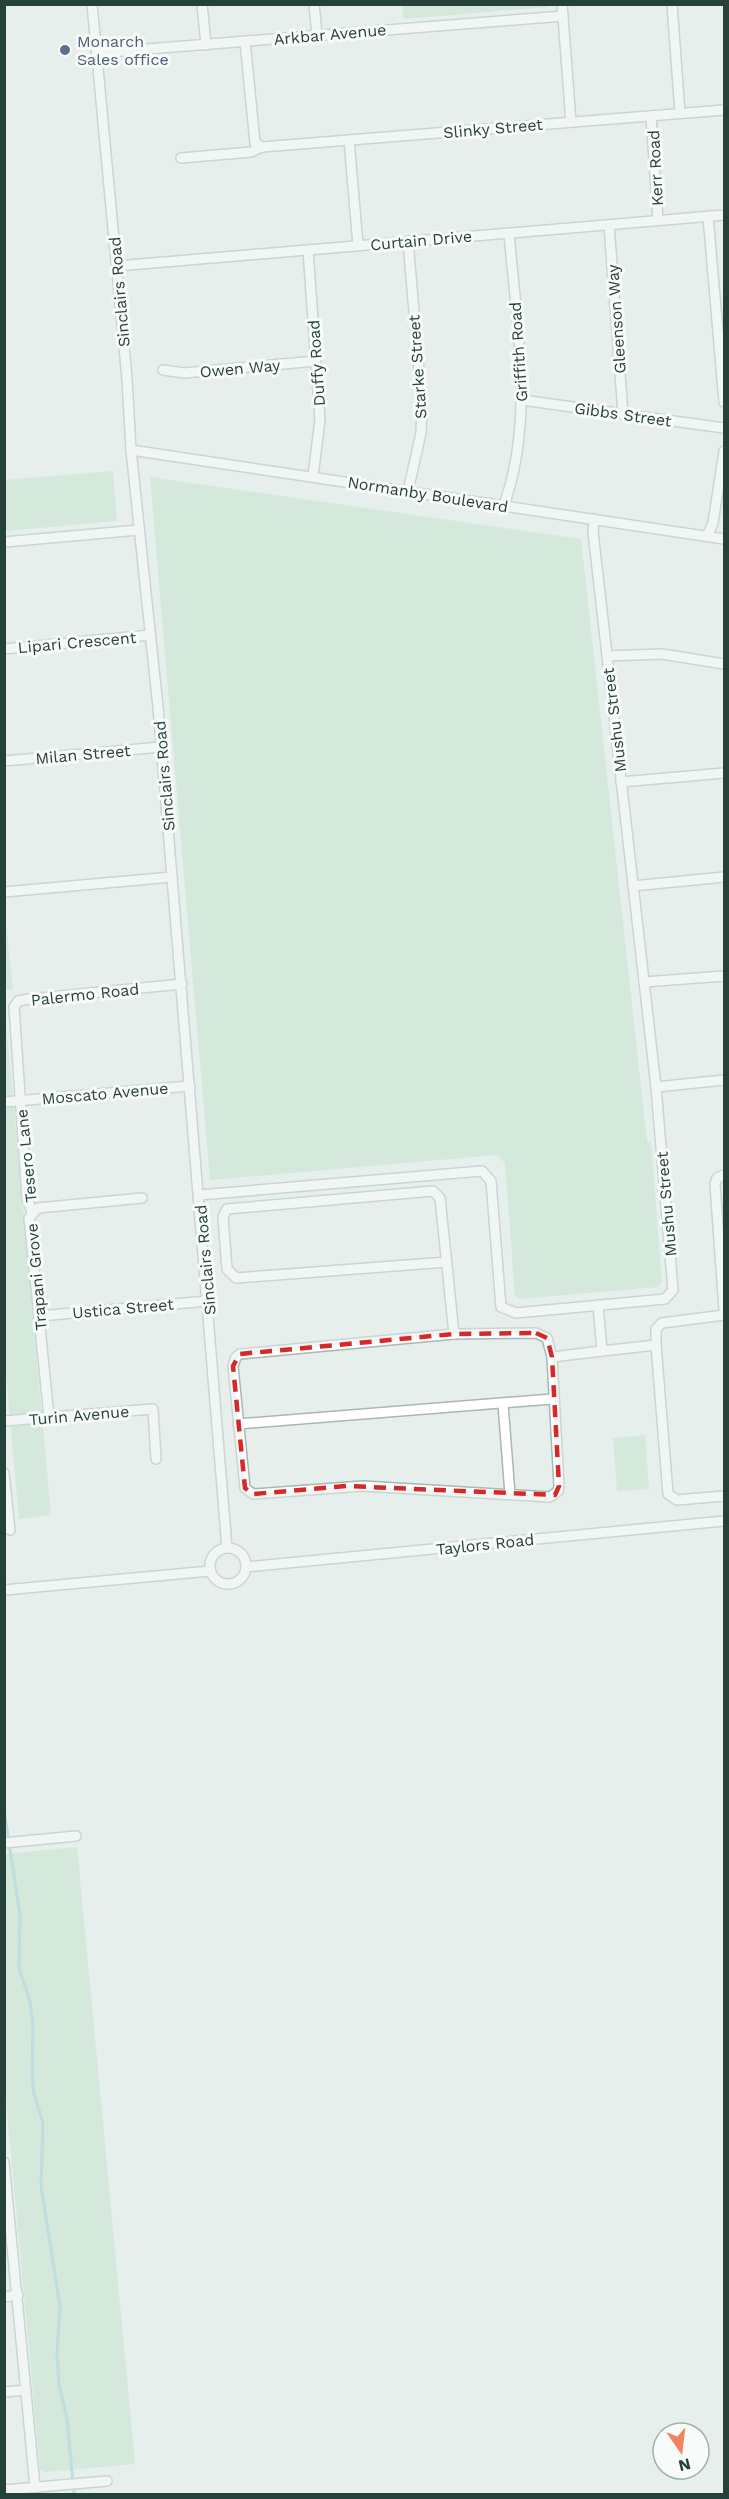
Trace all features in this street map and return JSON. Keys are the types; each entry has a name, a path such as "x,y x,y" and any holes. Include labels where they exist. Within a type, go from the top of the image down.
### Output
{"street":[{"name":"Sinclairs Road","path":"92,4 117,266 131,450 182,984 226,1548"},
{"path":"202,4 206,45"},
{"path":"314,4 317,35"},
{"path":"562,4 571,122"},
{"path":"672,4 680,113"},
{"name":"Arkbar Avenue","path":"97,53 563,16"},
{"path":"245,42 255,142 262,147"},
{"name":"Slinky Street","path":"181,158 251,152 262,147 724,110"},
{"name":"Kerr Road","path":"651,116 658,220"},
{"path":"349,140 358,245"},
{"name":"Curtain Drive","path":"117,266 724,215"},
{"path":"708,216 724,402"},
{"name":"Gleenson Way","path":"609,225 623,414"},
{"name":"Griffith Road","path":"504,505 510,489 522,400 509,233"},
{"name":"Starke Street","path":"408,241 422,406 421,433 408,491"},
{"name":"Duffy Road","path":"308,250 320,420 313,476"},
{"name":"Owen Way","path":"163,370 184,373 316,362"},
{"name":"Gibbs Street","path":"522,400 724,428"},
{"name":"Normanby Boulevard","path":"131,450 724,539"},
{"path":"708,536 713,523 724,451"},
{"name":"Mushu Street","path":"199,1195 482,1171 491,1181 501,1307 516,1313 665,1299 674,1290 656,1087 607,656 594,519"},
{"path":"4,542 139,530"},
{"name":"Lipari Crescent","path":"4,648 150,635"},
{"path":"607,656 662,654 724,664"},
{"name":"Milan Street","path":"4,761 161,747"},
{"path":"621,782 724,773"},
{"path":"4,892 172,877"},
{"path":"633,886 724,878"},
{"path":"644,982 724,976"},
{"name":"Palermo Road","path":"20,1101 14,1007 18,1001 182,984"},
{"path":"656,1087 724,1080"},
{"name":"Moscato Avenue","path":"4,1102 190,1086"},
{"name":"Tesero Lane","path":"20,1101 27,1198 32,1212"},
{"path":"724,1175 717,1178 715,1184 722,1245 724,1309"},
{"path":"447,1262 236,1278 227,1269 223,1217 227,1209 433,1191 440,1198 447,1262 454,1334"},
{"name":"Trapani Grove","path":"49,1417 30,1218 32,1212 38,1208 142,1198"},
{"name":"Ustica Street","path":"39,1316 208,1301"},
{"path":"598,1305 602,1351"},
{"path":"724,1316 662,1323 656,1329 668,1494 677,1500 724,1496"},
{"path":"454,1334 542,1334 549,1343 552,1357 552,1399 558,1491 544,1498 510,1494 347,1486 253,1494 248,1492 243,1483 233,1366 236,1357 240,1354 454,1334"},
{"path":"552,1357 656,1345"},
{"path":"238,1424 552,1399"},
{"path":"503,1404 510,1494"},
{"name":"Turin Avenue","path":"4,1421 153,1409 156,1459"},
{"path":"4,1473 7,1530 22,1529"},
{"name":"Taylors Road","path":"246,1567 724,1521"},
{"path":"226,1548 238,1551 246,1567 242,1577 228,1584 217,1581 210,1571 212,1557 226,1548"},
{"path":"4,1590 210,1571"},
{"path":"4,1843 76,1836"},
{"path":"4,2162 35,2487"},
{"path":"4,2297 18,2295"},
{"path":"4,2392 26,2390"},
{"path":"4,2490 107,2481"}],"highlighted area":[{"path":"536,1333 547,1338 552,1357 559,1486 555,1495 347,1486 253,1494 245,1488 233,1366 240,1354 454,1334"}],"green space":[{"path":"402,4 549,5 404,19"},
{"path":"113,471 117,521 5,531 5,480"},
{"path":"150,477 581,539 647,1142 651,1142 662,1282 658,1287 519,1299 515,1295 505,1163 496,1155 210,1180"},
{"path":"4,908 13,989 5,990 4,990"},
{"path":"4,1001 51,1515 19,1519 4,1352"},
{"path":"645,1435 649,1489 617,1491 613,1438"},
{"path":"77,1847 135,2464 45,2472 40,2469 5,2088 5,1854"}],"waterway":[{"path":"4,1809 20,1916 19,1968 30,2001 33,2028 34,2094 43,2123 41,2186 60,2306 57,2353 59,2385 67,2419 74,2494"}],"place":[{"name":"Monarch Sales office","path":"65,50"}]}
